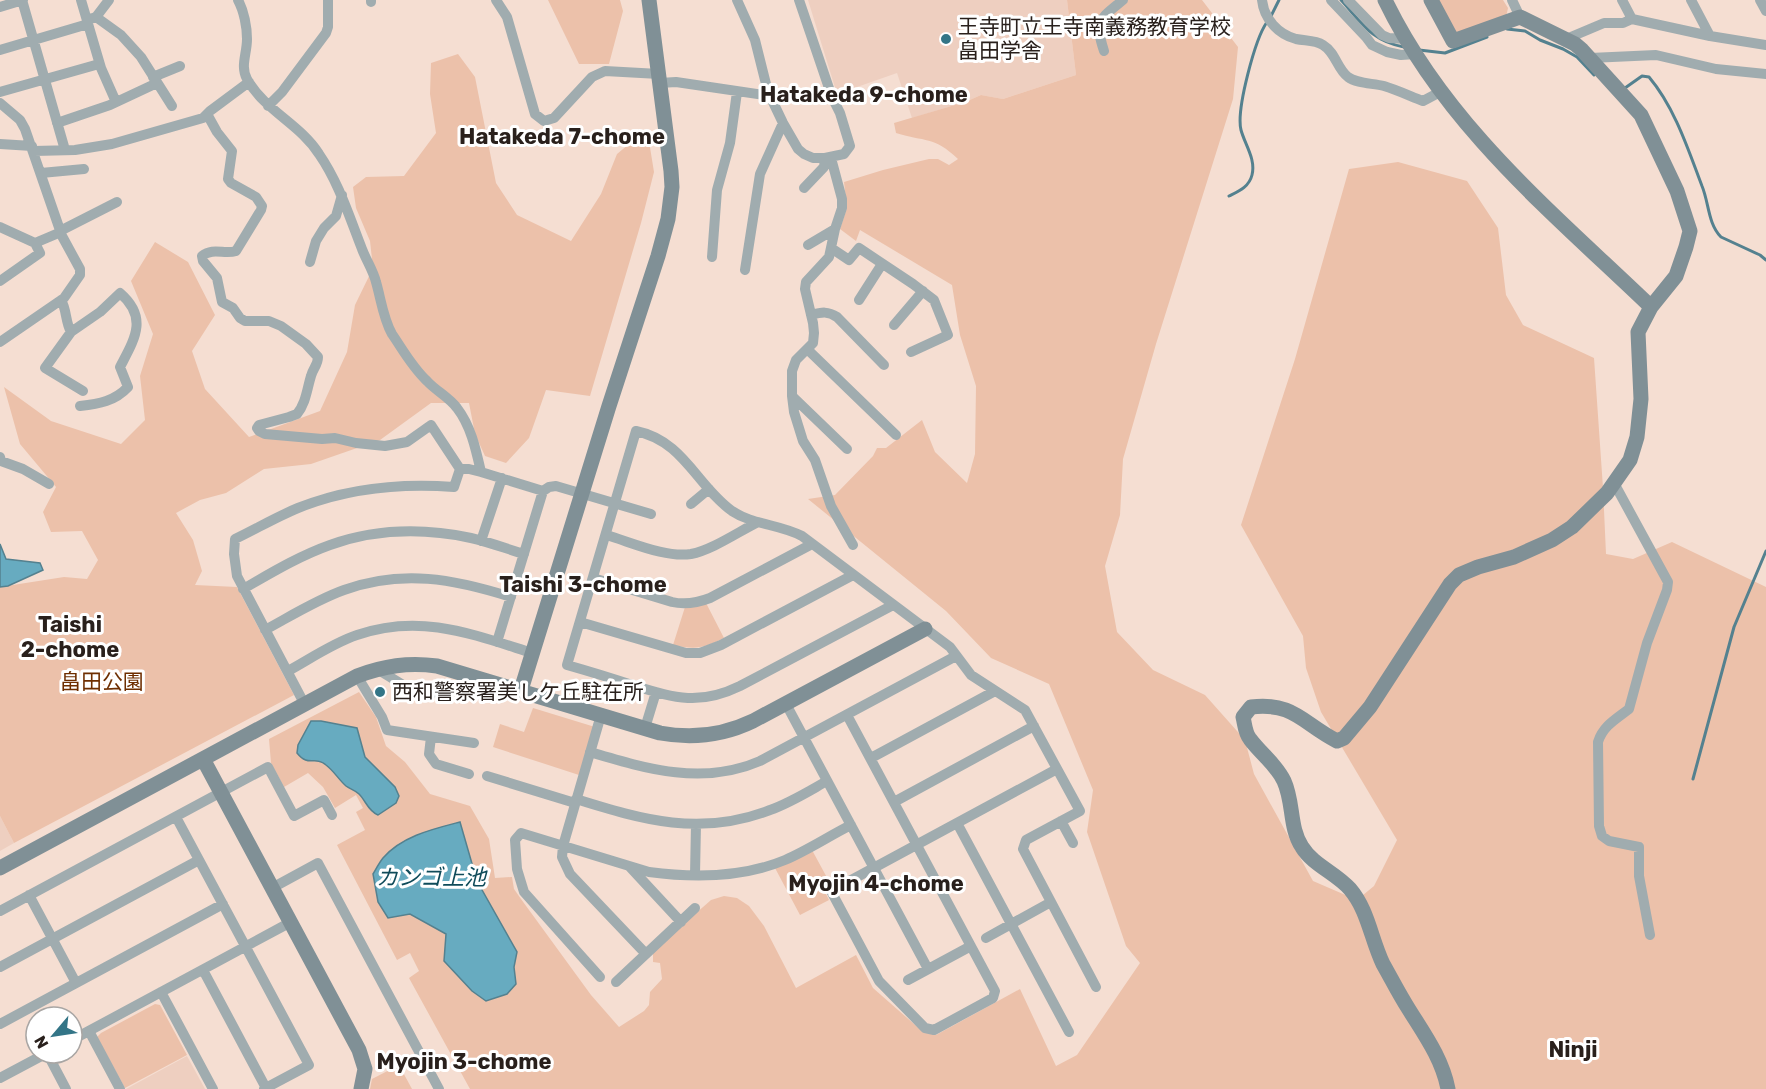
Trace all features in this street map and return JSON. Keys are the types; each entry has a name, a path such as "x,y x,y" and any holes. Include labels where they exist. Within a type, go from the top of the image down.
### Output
{"street":[{"path":"0,7 22,0 65,150"},
{"path":"81,0 90,20 99,64 116,102"},
{"path":"0,50 90,20 109,0"},
{"path":"268,106 282,92 326,33 328,0"},
{"path":"496,0 507,17 535,114 544,121 554,118 592,77 605,71 771,96"},
{"path":"521,690 668,219 672,187 671,171 650,0"},
{"path":"737,0 755,40 771,96 794,143 804,154 813,158 828,158 844,153 850,146 799,0"},
{"path":"1104,51 1099,35 1099,24 1102,17 1123,0"},
{"path":"1262,0 1268,19 1287,35 1296,39 1319,42 1331,51 1348,77 1384,86 1423,101 1440,92"},
{"path":"1331,0 1372,45 1401,55 1415,54"},
{"path":"1348,0 1382,35 1389,38 1406,39"},
{"path":"1431,0 1453,41 1520,17"},
{"path":"1622,0 1632,19"},
{"path":"1690,0 1710,36"},
{"path":"1760,0 1766,11"},
{"path":"241,1 247,40 243,67 249,82 268,106 314,145 342,195 376,280 390,331 414,369 457,407 470,432 481,472"},
{"path":"1389,1 1415,54 1440,92 1479,140 1498,161 1651,307"},
{"path":"1448,1089 1442,1067 1382,962 1365,913 1351,890 1338,876 1318,863 1303,849 1294,831 1291,804 1285,782 1275,765 1250,739 1243,717 1251,707 1279,706 1291,710 1321,733 1337,741 1344,738 1370,707 1450,584 1459,575 1514,557 1552,540 1587,514 1614,483 1630,460 1637,436 1641,399 1638,332 1651,307 1677,276 1690,231 1677,191 1641,115 1575,44 1520,17 1514,1"},
{"path":"1566,39 1605,23 1632,19 1710,36 1766,45"},
{"path":"90,20 130,45 141,57 172,106"},
{"path":"1590,58 1656,55 1716,69 1766,74"},
{"path":"0,92 99,64"},
{"path":"57,123 116,102 180,66"},
{"path":"0,144 65,150 112,144 203,118 249,82"},
{"path":"712,257 717,190 730,143 737,92"},
{"path":"0,104 20,120 33,148 61,232 80,269 77,281 61,300 0,342"},
{"path":"207,114 232,151 228,179 256,197 262,206 236,251 233,253 211,251 202,256 203,261 217,278 222,302 233,308 240,318 245,321 269,321 281,326 306,344 318,357 318,363 310,377 308,390 297,414 259,424 257,428 259,431 265,434 335,438 385,446 407,441 431,425 460,469"},
{"path":"745,270 760,174 783,123"},
{"path":"804,188 824,167 828,158"},
{"path":"828,158 842,199 842,208 829,257 806,282 805,289 814,333 813,343 796,360 792,371 792,396 794,412 803,441 815,460 831,506 854,545"},
{"path":"41,173 84,169"},
{"path":"310,262 316,241 324,228 336,216 342,195"},
{"path":"35,243 117,202"},
{"path":"0,227 35,243 40,254 0,281"},
{"path":"808,245 835,229"},
{"path":"831,248 849,260 859,248 934,300 948,335 911,352"},
{"path":"859,300 882,264"},
{"path":"894,324 923,291"},
{"path":"80,406 109,401 128,387 120,368 134,340 136,318 128,299 120,293 100,312 71,332 45,368 83,391"},
{"path":"61,300 71,332"},
{"path":"811,315 822,311 830,312 884,365"},
{"path":"807,349 896,435"},
{"path":"792,396 847,449"},
{"path":"893,605 731,690 706,697 677,698 567,665 636,431 654,436 681,456 709,489 733,511 758,522 791,530 812,544 950,647 971,675 1025,710 1080,811 1026,840 1023,849 1096,987"},
{"path":"0,457 2,461 23,469 49,484"},
{"path":"460,469 469,468 543,491"},
{"path":"305,705 243,589 235,569 235,539 296,509 331,496 404,485 454,487 460,469"},
{"path":"481,541 502,478"},
{"path":"1614,483 1668,582 1647,643 1629,709 1609,723 1598,742 1599,826 1602,836 1609,841 1639,847 1640,876 1650,934"},
{"path":"497,642 543,491 556,486 651,514"},
{"path":"691,504 709,489"},
{"path":"606,535 670,554 691,554 708,548 758,522"},
{"path":"243,589 319,550 370,535 408,531 432,532 481,541 524,554"},
{"path":"593,578 672,602 696,603 710,598 812,544"},
{"path":"580,622 678,652 700,653 721,645 853,575"},
{"path":"265,630 329,596 385,580 427,578 444,580 464,583 511,597"},
{"path":"288,671 356,635 386,627 434,626 532,653"},
{"path":"0,868 357,676 377,669 408,664 437,666 645,728 672,735 693,736 715,734 745,725 925,629"},
{"path":"590,752 657,771 682,774 709,774 750,765 956,656"},
{"path":"404,687 403,676 408,664"},
{"path":"377,669 404,687 448,693 462,682 464,673"},
{"path":"357,676 382,717 387,730 474,743"},
{"path":"871,758 995,691"},
{"path":"645,728 656,692"},
{"path":"786,704 928,969"},
{"path":"601,715 562,846 562,857 570,874 646,954"},
{"path":"848,715 917,844 995,991 993,998 934,1030 925,1028 879,981 831,891 917,844 1057,769"},
{"path":"894,801 1034,726"},
{"path":"431,737 429,754 436,764 469,774"},
{"path":"203,759 362,1056 365,1069 361,1089"},
{"path":"0,911 268,767 294,816 324,800 332,815"},
{"path":"487,776 648,820 687,825 757,815 783,805 827,781"},
{"path":"176,817 309,1065 265,1088 203,970"},
{"path":"1061,821 1073,843"},
{"path":"957,823 1069,1032"},
{"path":"695,875 696,824"},
{"path":"600,977 528,898 518,879 515,840 521,833 630,867 658,873 695,875 732,874 776,863 851,825"},
{"path":"0,967 199,860"},
{"path":"272,888 318,863 439,1089"},
{"path":"630,867 681,922"},
{"path":"29,895 76,983"},
{"path":"986,938 1051,902"},
{"path":"0,1024 223,904"},
{"path":"616,982 695,908"},
{"path":"84,1034 291,922"},
{"path":"908,980 971,946"},
{"path":"161,992 213,1089"},
{"path":"89,1031 120,1089"},
{"path":"0,1078 24,1065"},
{"path":"53,1065 66,1089"}],"shaded area":[{"name":"王寺町立王寺南義務教育学校 畠田学舎","path":"808,0 1067,0 1076,75 1003,99 981,95 912,118 897,73 837,94"},
{"path":"0,816 14,843 0,851"},
{"path":"187,1056 205,1089 126,1089"}],"green space":[{"path":"548,0 620,0 623,11 609,64 579,64"},
{"path":"1067,0 1202,0 1238,47 1233,99 1156,344 1123,459 1120,515 1105,566 1117,632 1153,670 1205,695 1245,740 1254,774 1313,881 1357,900 1374,886 1397,840 1321,712 1306,668 1303,636 1241,525 1295,359 1349,169 1398,162 1467,181 1498,228 1506,295 1523,325 1594,358 1606,554 1633,559 1672,542 1766,587 1766,1089 470,1089 409,978 419,971 410,953 397,960 337,845 365,830 356,812 363,808 356,795 335,808 323,787 308,773 284,787 271,763 269,739 359,692 376,717 386,746 405,762 430,794 470,806 489,839 495,878 512,877 514,889 521,899 591,995 619,1027 644,1011 649,1005 650,992 662,979 660,963 653,962 653,951 711,900 724,896 737,898 749,906 764,926 796,988 856,955 873,988 922,1031 936,1035 1020,989 1056,1066 1077,1055 1140,963 1126,946 1087,832 1093,790 1049,684 991,658 946,611 808,499 835,495 873,456 877,448 886,448 922,420 935,452 967,483 975,454 976,386 960,335 952,285 860,230 856,241 840,229 847,208 844,182 929,159 938,159 949,165 958,159 935,143 896,133 894,123 981,95 1003,99 1076,75"},
{"path":"1434,0 1503,0 1508,8 1506,17 1459,34 1453,31"},
{"name":"畠田公園","path":"458,54 475,77 496,183 517,215 571,241 601,194 617,154 647,129 654,172 590,396 546,390 529,438 506,463 485,456 475,434 469,403 431,403 380,440 311,464 264,469 226,493 200,500 176,513 193,540 202,571 195,585 237,587 294,695 14,843 0,816 0,587 64,577 87,579 98,560 82,531 51,532 43,512 56,487 20,444 4,387 51,421 121,444 145,420 140,376 153,334 131,281 155,242 188,262 215,315 192,351 205,389 249,437 320,411 347,352 355,305 373,268 370,241 356,208 353,187 366,177 404,176 436,133 430,94 431,63"},
{"path":"706,603 724,638 700,647 673,645 685,607"},
{"path":"533,708 595,727 579,775 493,747 500,724 524,732"},
{"path":"812,850 831,885 823,888 829,900 800,915 775,868"},
{"path":"155,1004 160,1005 187,1055 125,1088 97,1037"},
{"path":"399,1065 412,1089 370,1089 372,1079"}],"water":[{"path":"0,544 6,559 40,563 43,570 8,586 0,587"},
{"path":"311,721 357,728 365,757 395,787 399,796 396,803 378,815 369,808 356,791 346,786 326,765 301,757 297,753 298,745"},
{"name":"カンゴ上池","path":"460,822 477,881 517,952 514,967 516,984 507,994 486,1001 472,991 444,961 446,934 410,914 388,918 378,902 373,874 383,858 399,844 418,834"}],"waterway":[{"path":"1271,16 1279,0"},
{"path":"1341,0 1375,36 1404,47"},
{"path":"1229,196 1246,186 1252,175 1251,158 1241,130 1241,107 1252,58 1267,22"},
{"path":"1507,29 1525,31 1563,49 1577,57 1594,75"},
{"path":"1419,50 1445,53 1487,37"},
{"path":"1625,88 1642,76 1649,77 1666,102 1680,129 1717,232 1721,237 1766,260"},
{"path":"1693,779 1734,627 1766,551"}],"place":[{"name":"王寺町立王寺南義務教育学校 畠田学舎","path":"946,39"},
{"name":"西和警察署美しケ丘駐在所","path":"380,692"}],"district":[{"name":"Hatakeda 9-chome","path":"864,94"},
{"name":"Hatakeda 7-chome","path":"562,136"},
{"name":"Taishi 3-chome","path":"583,584"},
{"name":"Taishi 2-chome","path":"70,636"},
{"name":"Myojin 4-chome","path":"876,883"},
{"name":"Ninji","path":"1573,1049"},
{"name":"Myojin 3-chome","path":"464,1061"}]}
